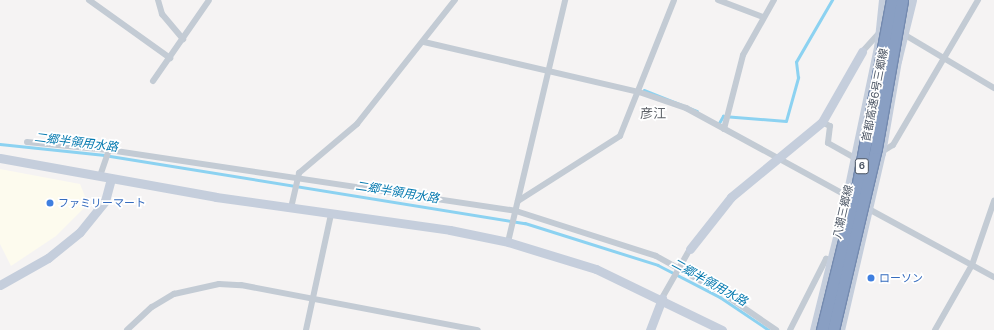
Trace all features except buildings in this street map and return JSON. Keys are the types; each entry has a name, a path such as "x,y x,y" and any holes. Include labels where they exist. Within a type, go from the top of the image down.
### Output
{"highway":[{"name":"首都高速6号三郷線","path":"822,330 857,188 892,0"},
{"name":"首都高速6号三郷線","path":"833,330 876,148 902,0"}],"street":[{"path":"89,0 170,58"},
{"path":"158,0 162,14 183,39"},
{"path":"153,81 209,0"},
{"path":"291,208 297,177 357,124 456,0"},
{"path":"508,242 565,0"},
{"path":"518,201 620,136 639,92 674,0"},
{"path":"718,0 763,17"},
{"path":"724,129 743,55 763,17 774,0"},
{"path":"878,48 883,0"},
{"name":"八潮三郷線","path":"814,330 847,197 888,0"},
{"path":"840,330 856,267 881,153 907,0"},
{"path":"896,63 905,34 912,0"},
{"path":"822,122 830,126 828,143 855,156 861,150 881,153 893,145 978,0"},
{"path":"650,330 668,283 676,268 690,248 722,207 822,122 862,52 879,33"},
{"path":"905,34 994,88"},
{"path":"424,42 639,92 686,108 994,277"},
{"path":"28,142 109,150 516,211 648,254 676,268 776,330"},
{"path":"100,176 109,150"},
{"path":"0,158 111,179 291,208 450,230 508,242 596,270 662,298 722,330"},
{"path":"0,285 48,258 76,236 100,209 111,179"},
{"path":"936,330 972,265 994,201"},
{"path":"306,330 331,214"},
{"path":"790,330 826,259 832,262 836,271 848,273 856,267"},
{"path":"127,330 152,307 174,294 204,285 241,285 478,330"}],"shaded area":[{"path":"0,169 80,184 88,204 56,236 11,266 0,244"}],"waterway":[{"path":"719,123 723,116 786,121 798,78 796,62 832,0"},
{"path":"644,90 697,111"},
{"name":"二郷半領用水路","path":"0,144 104,155 525,223 658,265 720,297 769,330"}],"place":[{"name":"ファミリーマート","path":"50,203"},
{"name":"ローソン","path":"871,278"}],"district":[{"name":"彦江","path":"653,114"}]}
